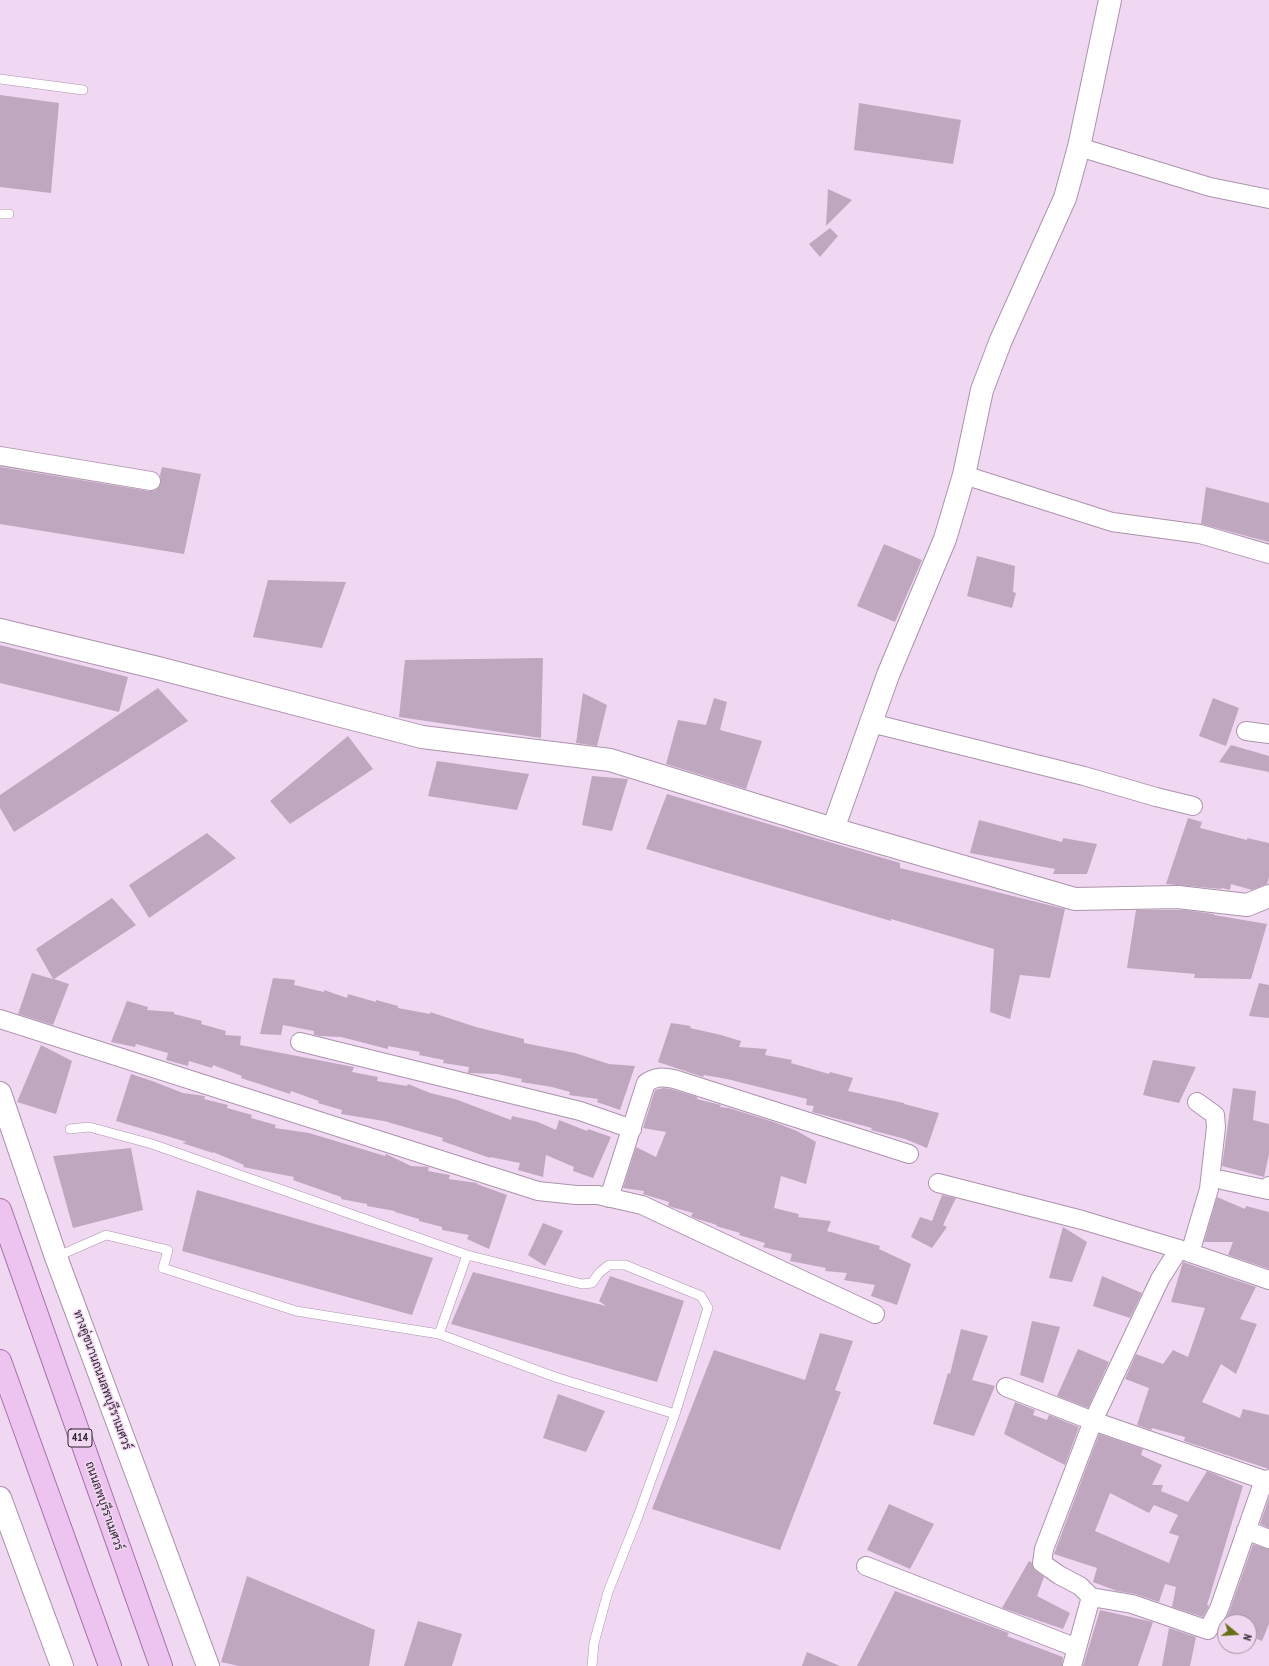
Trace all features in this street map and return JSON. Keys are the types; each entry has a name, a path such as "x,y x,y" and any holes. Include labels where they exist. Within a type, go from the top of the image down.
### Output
{"main road":[{"name":"ถนนลพบุรีราเมศวร์","path":"0,1210 161,1666"},
{"path":"0,1361 110,1666"}],"street":[{"path":"833,829 888,675 945,539 964,475 982,390 1001,340 1065,198 1079,147 1110,0"},
{"path":"1079,147 1210,187 1269,199"},
{"path":"0,456 151,481"},
{"path":"964,475 1112,522 1200,534 1269,554"},
{"path":"0,630 158,668 422,737 610,760 833,829 1075,899 1178,897 1247,905 1269,896"},
{"path":"871,723 1084,776 1193,806"},
{"path":"1246,731 1269,734"},
{"path":"0,1019 538,1191 576,1195 598,1195 642,1205 875,1314"},
{"path":"300,1042 580,1111 632,1129"},
{"path":"609,1198 646,1083 661,1076 909,1154"},
{"name":"ทางคู่ขนานถนนลพบุรีราเมศวร์","path":"0,1093 56,1256 208,1666"},
{"path":"1006,1387 1093,1421 1266,1479 1246,1530 1219,1609 1208,1630 1132,1604 1091,1597 1080,1586 1059,1575 1042,1563 1044,1549 1093,1421 1160,1279 1184,1251 1208,1189 1216,1127 1214,1116 1197,1102"},
{"path":"1222,1180 1268,1190 1269,1186"},
{"path":"938,1183 1082,1220 1184,1251 1269,1280"},
{"path":"1,1502 62,1666"},
{"path":"1246,1530 1269,1538"},
{"path":"866,1566 1077,1648"},
{"path":"1072,1666 1091,1597"}],"lane":[{"path":"0,79 83,90"},
{"path":"70,1129 88,1126 152,1144 467,1255 582,1284 592,1283 599,1273 609,1265 625,1265 701,1296 708,1308 674,1414 637,1519 608,1592 594,1643 592,1666"},
{"path":"56,1256 106,1235 168,1250 163,1268 296,1311 439,1334 555,1377 674,1414"},
{"path":"439,1334 467,1255"}],"building":[{"path":"0,95 59,103 51,193 0,187"},
{"path":"859,103 961,120 953,164 854,150"},
{"path":"828,189 852,200 826,226"},
{"path":"830,228 838,236 820,257 809,244"},
{"path":"0,467 149,491 155,491 159,487 161,482 160,475 162,467 201,474 184,554 0,524"},
{"path":"1206,487 1269,503 1269,542 1201,524"},
{"path":"884,544 922,560 895,622 857,606"},
{"path":"977,556 1015,566 1013,592 1016,593 1012,608 967,596"},
{"path":"268,580 346,582 322,648 253,637"},
{"path":"0,645 128,677 119,712 0,683"},
{"path":"543,658 541,738 399,717 405,660"},
{"path":"158,688 188,721 14,832 0,808 0,795"},
{"path":"583,693 607,705 597,746 576,743"},
{"path":"714,698 727,702 720,730 762,741 746,789 666,764 678,720 706,725"},
{"path":"1213,698 1239,708 1226,746 1199,736"},
{"path":"348,736 373,769 290,824 270,801"},
{"path":"1231,745 1269,756 1269,772 1219,762"},
{"path":"437,761 529,774 517,810 428,796"},
{"path":"592,776 628,779 612,831 582,825"},
{"path":"667,794 900,863 900,868 1065,909 1050,978 1020,975 1010,1019 990,1012 994,949 891,919 891,921 646,849"},
{"path":"1188,818 1202,822 1200,828 1247,840 1247,838 1269,843 1269,877 1267,884 1252,890 1231,884 1230,890 1222,888 1166,884"},
{"path":"979,820 1062,842 1063,838 1097,844 1087,874 1053,874 1055,869 970,853"},
{"path":"207,833 236,858 149,918 129,885"},
{"path":"112,898 136,925 54,979 69,984 53,1025 18,1014 32,973 53,979 36,949"},
{"path":"1136,910 1185,910 1267,924 1251,979 1194,978 1195,974 1127,968"},
{"path":"273,978 295,980 294,985 324,992 324,990 347,998 348,994 376,1002 376,1000 398,1006 398,1008 430,1014 430,1012 476,1027 524,1039 524,1043 575,1053 609,1064 635,1066 620,1110 597,1102 598,1099 569,1095 570,1092 552,1087 521,1082 522,1079 497,1074 468,1073 469,1067 443,1063 444,1060 419,1055 420,1052 388,1046 388,1049 341,1037 314,1035 314,1031 283,1025 281,1035 260,1034"},
{"path":"1259,983 1269,985 1269,1018 1249,1016"},
{"path":"127,1001 148,1007 147,1010 174,1012 174,1014 202,1021 201,1024 226,1031 225,1035 241,1036 240,1045 354,1067 352,1072 378,1077 377,1081 407,1086 408,1084 430,1093 455,1099 511,1120 512,1116 538,1122 556,1130 559,1120 587,1131 588,1129 611,1137 593,1178 573,1171 574,1167 546,1155 543,1177 518,1170 520,1163 490,1158 442,1141 443,1138 384,1121 341,1114 342,1110 318,1103 319,1101 291,1091 290,1094 241,1078 242,1076 213,1065 212,1068 189,1061 188,1066 166,1060 168,1053 136,1044 135,1047 111,1042"},
{"path":"671,1023 691,1026 690,1028 741,1041 739,1047 767,1049 765,1055 792,1060 791,1063 829,1074 830,1072 853,1078 848,1091 904,1103 939,1113 927,1148 905,1139 871,1130 872,1128 812,1112 814,1106 806,1105 807,1099 727,1079 704,1075 703,1077 658,1062"},
{"path":"41,1045 72,1061 56,1114 17,1102"},
{"path":"1153,1060 1196,1067 1179,1103 1143,1095"},
{"path":"131,1074 183,1093 205,1096 204,1099 228,1105 227,1108 252,1115 251,1118 276,1125 275,1128 309,1133 385,1156 386,1154 411,1166 429,1167 428,1171 450,1175 449,1179 477,1183 507,1195 489,1249 467,1239 469,1235 442,1230 442,1227 419,1221 419,1219 395,1211 341,1199 341,1197 293,1180 294,1177 243,1167 244,1165 213,1152 182,1143 187,1142 116,1121"},
{"path":"663,1088 671,1089 697,1097 697,1099 721,1105 720,1107 729,1108 774,1122 797,1131 816,1142 806,1184 781,1176 774,1208 799,1214 798,1217 831,1221 827,1231 880,1246 879,1249 911,1264 897,1305 871,1296 875,1285 844,1280 847,1273 825,1271 826,1268 790,1261 792,1254 763,1247 765,1243 694,1218 691,1216 693,1213 668,1206 669,1202 643,1194 644,1191 623,1188 636,1147 656,1157 666,1132 643,1128 655,1090"},
{"path":"1233,1088 1256,1091 1253,1120 1269,1124 1269,1154 1264,1177 1222,1166"},
{"path":"131,1148 143,1210 73,1228 53,1156"},
{"path":"197,1190 433,1258 412,1315 182,1251"},
{"path":"942,1195 956,1198 943,1225 947,1227 932,1248 911,1237 920,1217 932,1221"},
{"path":"1217,1197 1245,1209 1246,1206 1269,1212 1269,1269 1228,1255 1233,1242 1204,1242"},
{"path":"543,1223 563,1231 545,1266 528,1255"},
{"path":"1063,1227 1087,1242 1072,1282 1049,1278"},
{"path":"1183,1262 1256,1287 1240,1319 1257,1324 1236,1374 1221,1364 1202,1402 1240,1418 1243,1409 1269,1415 1269,1469 1184,1441 1185,1437 1152,1428 1151,1430 1137,1425 1149,1388 1125,1379 1136,1354 1163,1364 1173,1350 1188,1357 1205,1308 1171,1302"},
{"path":"473,1272 606,1306 599,1301 610,1276 684,1301 657,1382 451,1324"},
{"path":"1102,1276 1142,1293 1130,1318 1093,1306"},
{"path":"1032,1321 1060,1327 1043,1383 1020,1375"},
{"path":"961,1329 988,1336 972,1380 995,1386 974,1436 933,1424 948,1373 950,1374"},
{"path":"820,1333 853,1341 835,1390 841,1392 780,1550 652,1509 714,1350 805,1380"},
{"path":"1078,1349 1109,1362 1088,1408 1057,1396"},
{"path":"558,1394 605,1411 586,1452 543,1438"},
{"path":"1015,1402 1035,1410 1033,1415 1047,1420 1049,1415 1079,1427 1065,1465 1004,1434"},
{"path":"1099,1434 1143,1449 1141,1455 1162,1465 1152,1485 1163,1485 1161,1491 1188,1502 1207,1471 1243,1486 1207,1605 1209,1606 1203,1617 1172,1607 1176,1587 1165,1584 1159,1602 1135,1594 1117,1591 1093,1582 1097,1568 1054,1554","holes":["1110,1493 1149,1513 1154,1505 1178,1515 1169,1533 1179,1536 1169,1563 1095,1531"]},
{"path":"1269,1498 1269,1528 1260,1524"},
{"path":"889,1504 934,1524 910,1569 867,1550"},
{"path":"1253,1544 1269,1549 1269,1624 1262,1641 1257,1639 1257,1614 1228,1614"},
{"path":"1029,1561 1032,1563 1033,1568 1044,1577 1037,1596 1070,1613 1063,1629 1002,1608"},
{"path":"247,1576 375,1630 369,1666 239,1666 221,1662"},
{"path":"895,1591 1009,1633 1007,1636 1063,1657 1062,1666 857,1666"},
{"path":"1100,1610 1153,1622 1138,1666 1083,1666"},
{"path":"418,1621 462,1634 452,1666 404,1666"},
{"path":"1169,1628 1196,1637 1190,1666 1162,1666"},
{"path":"807,1652 840,1666 802,1666"}]}
